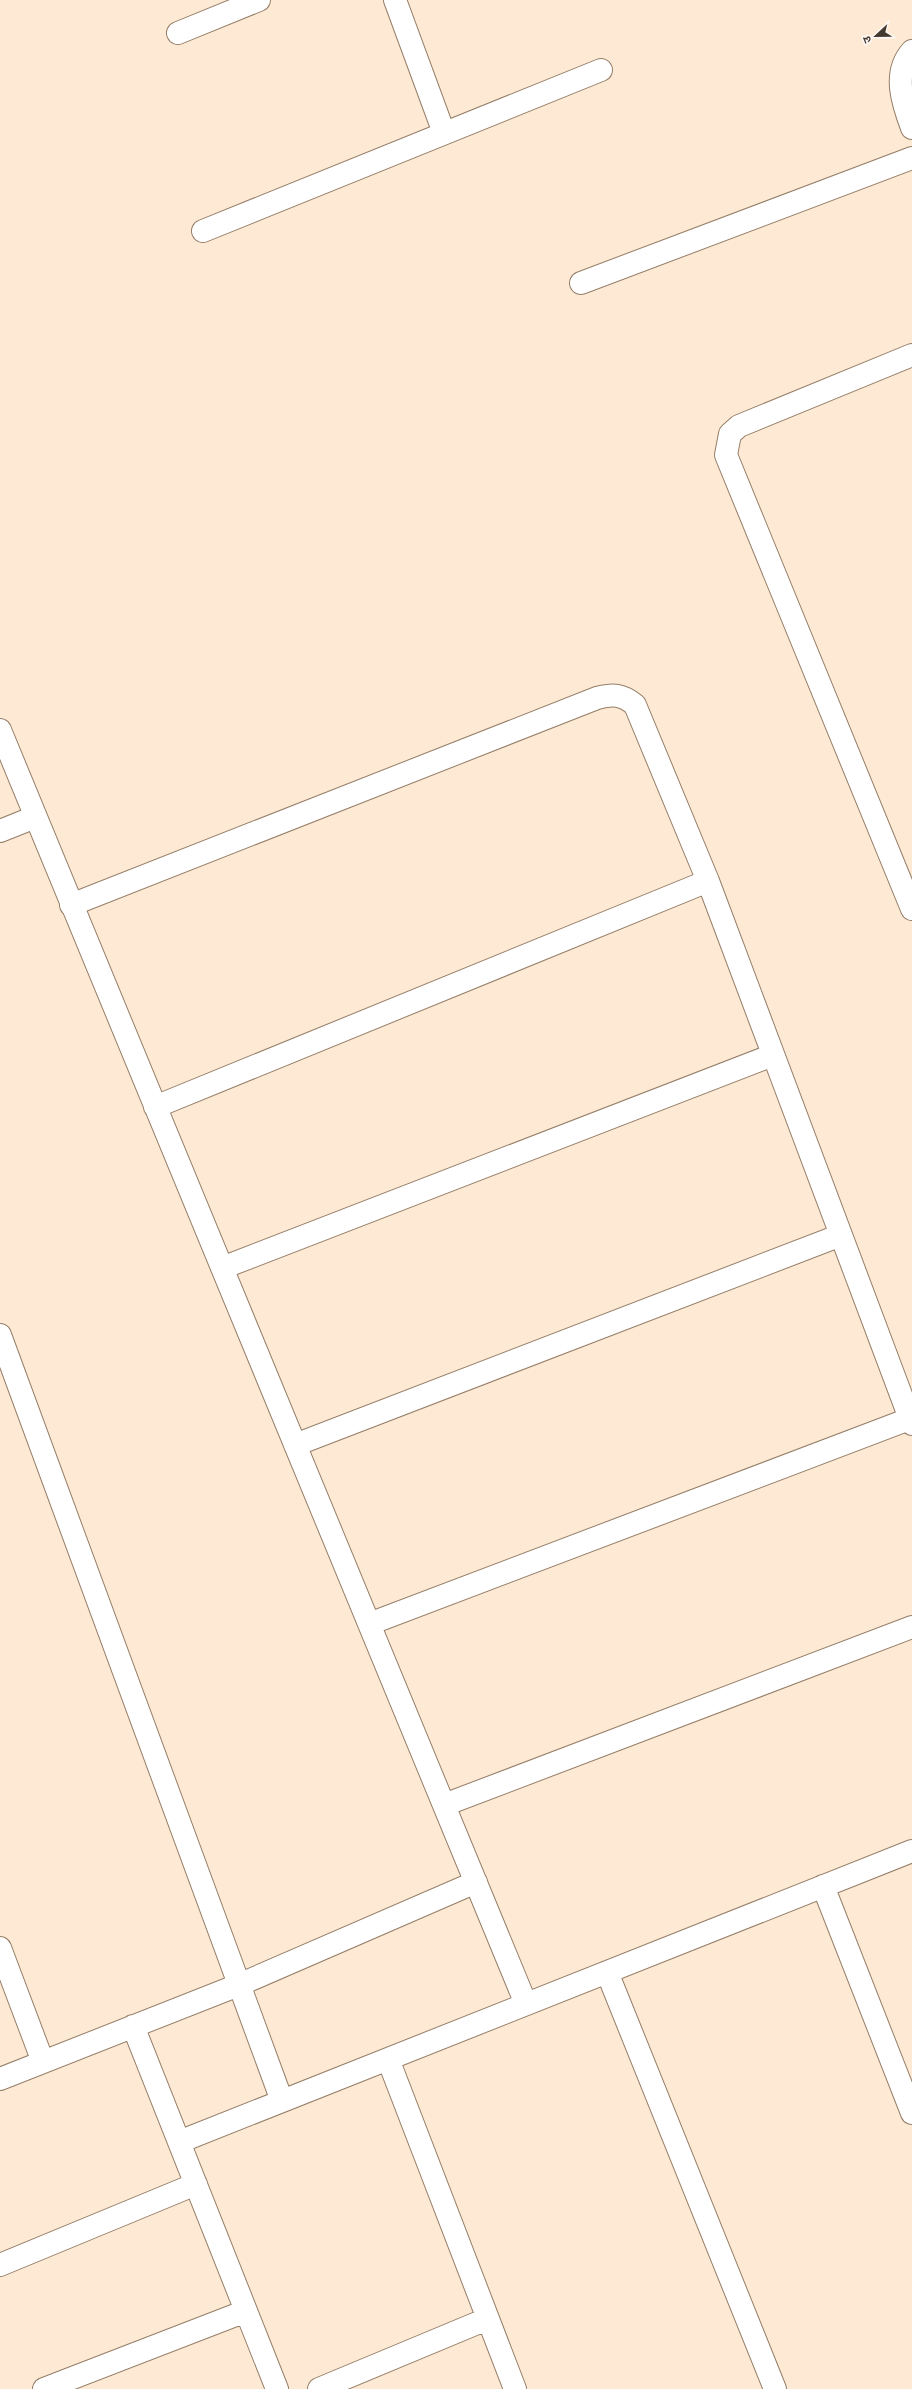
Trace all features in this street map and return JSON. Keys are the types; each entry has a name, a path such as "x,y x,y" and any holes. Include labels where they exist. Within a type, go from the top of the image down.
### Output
{"street":[{"path":"178,33 259,0"},
{"path":"395,0 444,133"},
{"path":"912,51 904,60 901,77 904,105 912,128"},
{"path":"203,231 601,70"},
{"path":"581,283 912,158"},
{"path":"912,355 739,426 730,434 726,455 912,910"},
{"path":"72,905 596,698 611,694 624,696 635,705 708,880 911,1420 369,1624"},
{"path":"0,730 526,2004"},
{"path":"0,831 35,817"},
{"path":"155,1107 708,880"},
{"path":"222,1268 773,1054"},
{"path":"295,1445 841,1235"},
{"path":"0,1335 241,1984 282,2101"},
{"path":"444,1805 912,1627"},
{"path":"179,2142 912,1851"},
{"path":"0,2079 241,1984 476,1882"},
{"path":"823,1886 912,2113"},
{"path":"0,1948 43,2062"},
{"path":"607,1972 775,2389"},
{"path":"133,2026 277,2389"},
{"path":"388,2059 515,2389"},
{"path":"0,2266 196,2184"},
{"path":"44,2389 246,2311"},
{"path":"319,2389 487,2319"}]}
